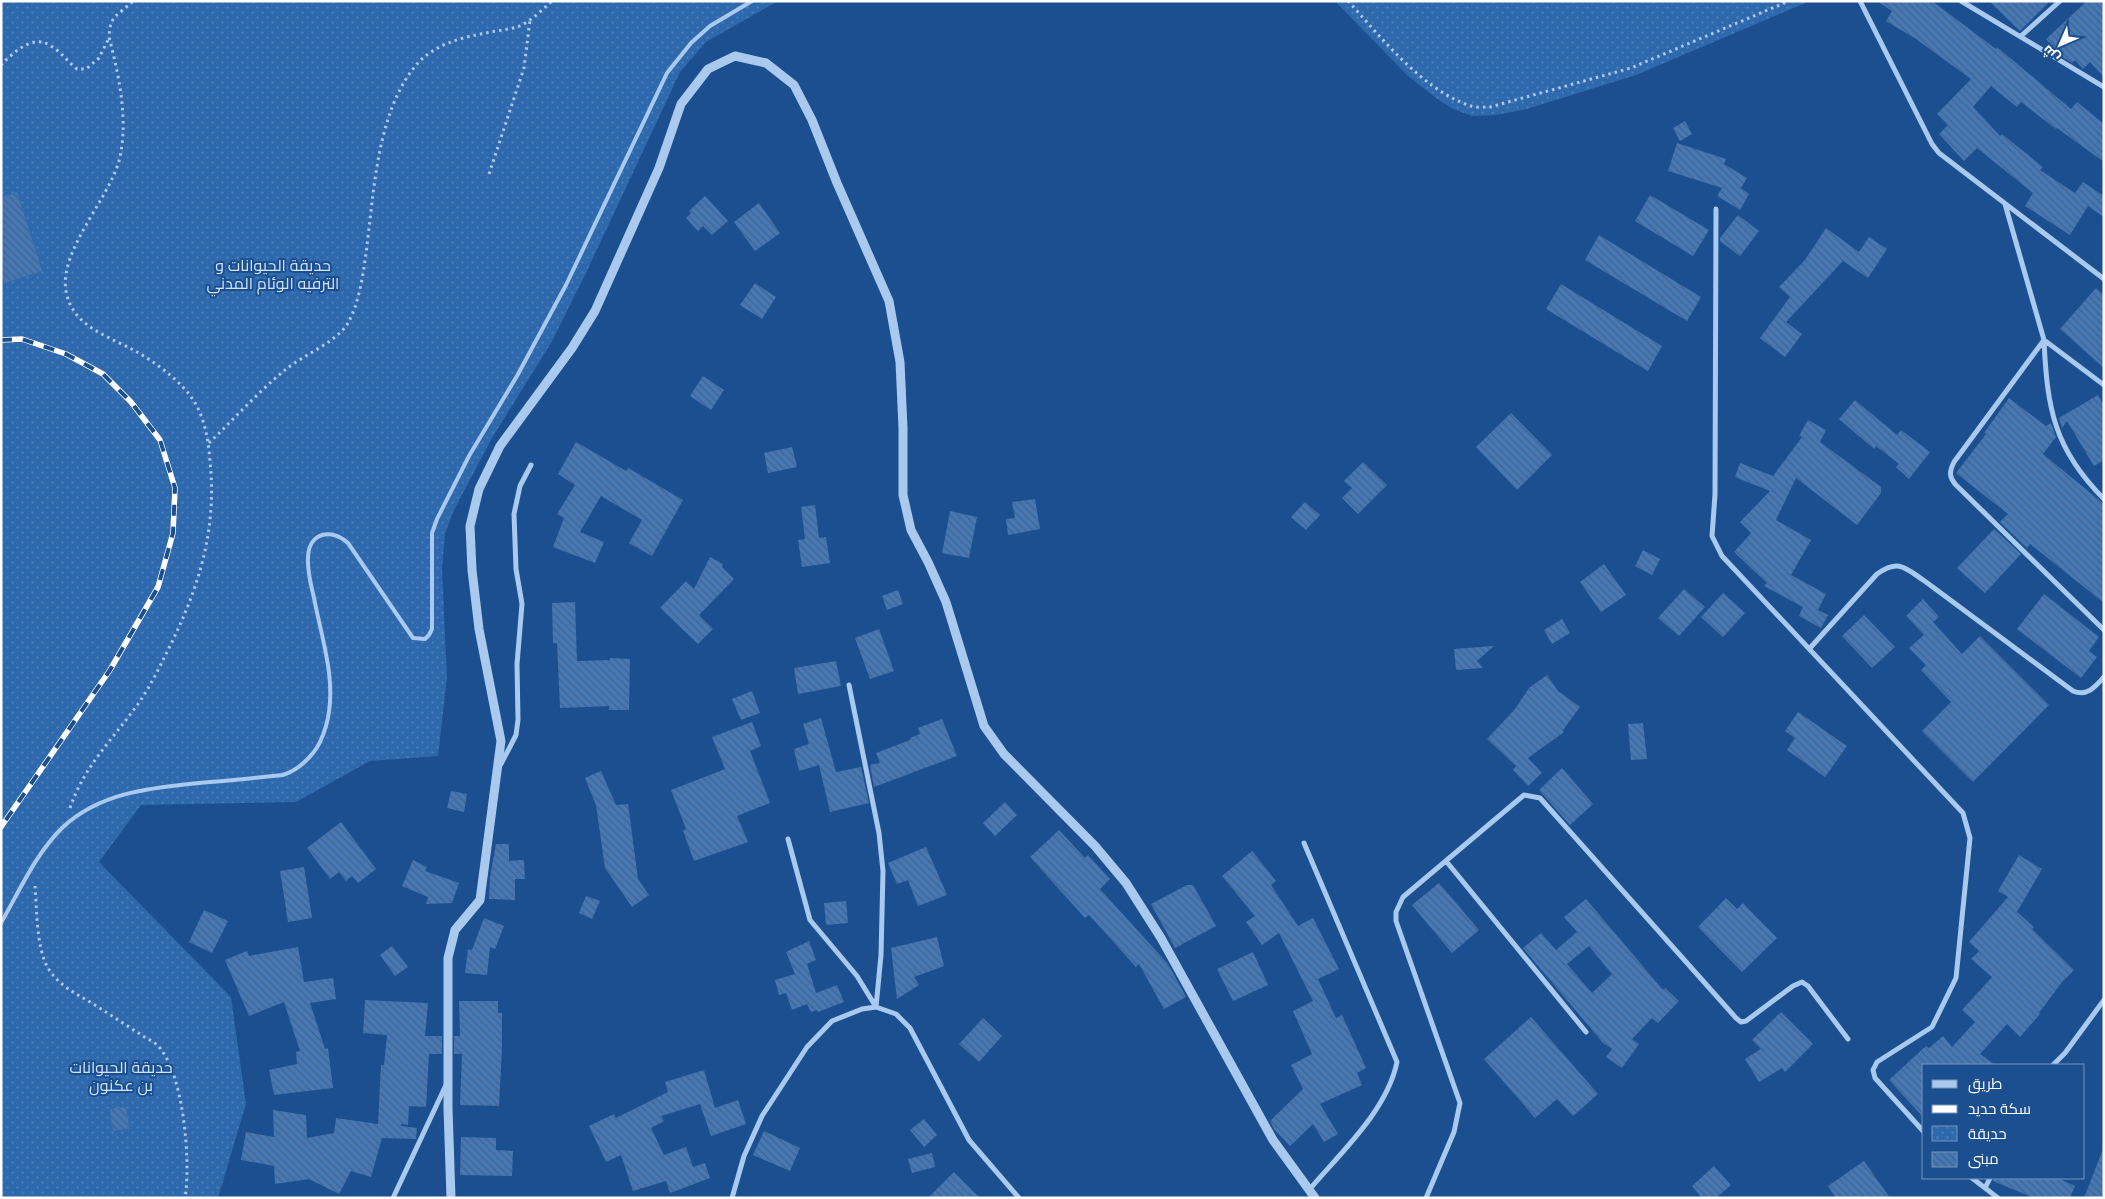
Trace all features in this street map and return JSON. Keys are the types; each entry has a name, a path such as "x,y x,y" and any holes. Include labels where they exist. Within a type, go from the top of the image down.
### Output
{"street":[{"path":"1860,1 1932,144 1939,153 2104,280"},
{"path":"1961,1 2104,87"},
{"path":"2021,36 2060,1"},
{"path":"451,1198 448,1081 448,958 455,930 480,900 499,768 501,741 479,629 472,570 470,526 479,489 500,446 572,348 595,312 659,168 681,104 708,69 735,56 766,63 794,85 812,120 837,183 889,301 900,362 903,428 903,495 911,530 946,602 984,726 1004,754 1095,846 1126,882 1161,938 1273,1140 1311,1194 1374,1114 1394,1074 1397,1062 1304,843"},
{"path":"2005,204 2044,340 2046,386 2057,434 2084,479 2104,500"},
{"path":"1716,209 1715,485 1712,536 1722,556 1735,572 1810,648 1963,813 1970,838 1956,978 1932,1027 1877,1062 1873,1070 1875,1078 1922,1130"},
{"path":"2044,340 2104,385"},
{"path":"2044,340 1949,470 1951,479 1956,485 2104,630"},
{"path":"499,768 516,736 518,720 517,664 522,604 516,569 514,514 520,486 531,465"},
{"path":"1810,648 1877,574 1889,566 1901,566 1926,582 2073,691 2080,694 2086,693 2104,677"},
{"path":"848,685 876,815 883,871 882,955 876,1007"},
{"path":"1426,1198 1454,1132 1460,1103 1396,921 1396,912 1403,897 1524,795 1540,798 1741,1022 1746,1021 1793,986 1802,982 1808,986 1848,1039"},
{"path":"788,839 810,920 857,976 876,1007"},
{"path":"1446,861 1586,1032"},
{"path":"2054,1064 2065,1053 2104,1000"},
{"path":"732,1198 744,1156 762,1116 807,1046 832,1021 862,1009 876,1007 896,1014 910,1028 969,1140 1019,1198"},
{"path":"392,1198 448,1081"},
{"path":"1973,1179 1998,1198"},
{"path":"1985,1188 1990,1179"}],"lane":[{"path":"1,923 44,850 74,818 107,799 152,788 283,775 291,772 312,754 324,734 331,706 331,682 309,576 310,549 314,540 321,535 337,534 348,543 413,638 425,639 429,635 432,629 432,533 437,519 469,456 521,368 566,285 667,73 691,43 710,26 752,1"}],"path":[{"path":"64,827 82,779 148,688 181,624 196,587 208,539 211,513 208,444 202,418 189,394 172,377 152,362 106,337 77,317 66,293 65,280 72,254 112,179 119,160 122,140 122,102 109,37 111,20 133,1"},
{"path":"208,444 284,371 302,357 335,337 347,325 356,302 364,267 375,182 384,133 395,100 413,68 431,51 451,41 508,29 530,19 552,1"},
{"path":"1348,1 1412,69 1457,100 1473,106 1490,107 1631,68 1789,1"},
{"path":"489,174 521,78 530,19"},
{"path":"1,65 21,47 37,42 50,44 77,69 86,69 99,58 109,37"},
{"path":"34,865 38,931 48,967 69,991 156,1044 167,1060 178,1090 186,1143 188,1179 185,1198"}],"green space":[{"name":"حديقة الحيوانات و الترفيه الوئام المدني","path":"1,1 778,1 706,42 680,72 586,273 551,343 492,438 453,512 445,534 442,569 447,678 438,756 370,761 296,802 141,805 99,862 231,997 246,1104 218,1198 1,1198"},
{"path":"1335,1 1810,1 1636,75 1527,109 1496,115 1472,116 1453,109 1407,75"}],"building":[{"path":"1877,1 1932,1 1996,49 1997,47 2071,109 2077,102 2104,124 2104,162 2021,102 2017,107 1991,86 1973,107 2000,136 2002,134 2043,167 2040,170 2075,193 2083,182 2104,196 2104,217 2088,206 2070,235 2025,206 2033,193 1977,148 1964,161 1939,134 1948,125 1937,114 1971,79 1916,39 1886,21 1892,11"},
{"path":"1989,1 2050,1 2020,31"},
{"path":"2087,1 2104,1 2104,77 2090,62 2083,69 2075,60 2072,63 2064,58 2046,39"},
{"path":"1685,121 1692,134 1680,141 1673,128"},
{"path":"1677,143 1726,159 1724,164 1747,178 1741,188 1749,194 1740,210 1717,196 1722,188 1668,171"},
{"path":"17,192 42,271 1,284 1,198"},
{"path":"1650,195 1709,230 1693,256 1635,221"},
{"path":"705,196 728,221 712,235 703,226 698,231 686,218 691,213 689,211"},
{"path":"759,203 780,233 755,251 734,222"},
{"path":"1738,215 1759,231 1740,256 1720,241 1720,238"},
{"path":"1826,228 1859,252 1869,237 1887,249 1868,278 1843,261 1786,322 1802,334 1785,357 1760,338 1790,297 1779,287 1805,260"},
{"path":"1599,235 1701,297 1687,321 1585,260"},
{"path":"755,283 776,297 762,319 740,305"},
{"path":"1561,284 1662,346 1648,371 1546,309"},
{"path":"2096,288 2104,295 2104,368 2060,329"},
{"path":"703,376 724,390 711,410 690,396"},
{"path":"2098,395 2104,406 2104,460 2094,466 2067,421 2062,428 2059,418"},
{"path":"2009,398 2046,426 2051,423 2056,437 2043,454 2104,504 2104,603 2030,544 2027,548 2000,522 2008,514 1956,473 1986,434 1984,433"},
{"path":"1855,400 1897,435 1901,430 1930,452 1909,479 1896,467 1899,464 1876,446 1874,449 1839,419"},
{"path":"1511,413 1552,455 1517,490 1476,447"},
{"path":"1808,420 1826,430 1820,442 1881,487 1881,493 1857,525 1796,478 1776,520 1811,540 1791,575 1826,594 1818,610 1828,615 1821,628 1799,616 1803,607 1764,586 1767,583 1734,552 1751,533 1740,522 1770,491 1735,477 1740,463 1773,476 1802,437 1799,436"},
{"path":"576,442 626,471 628,468 683,500 652,556 629,543 642,520 601,496 580,532 604,542 595,563 553,547 564,518 557,514 575,485 558,474"},
{"path":"792,447 797,467 768,473 764,453"},
{"path":"1363,462 1387,485 1358,514 1342,498 1352,488 1344,481"},
{"path":"1035,499 1040,529 1008,535 1006,519 1015,518 1012,502"},
{"path":"1305,502 1320,515 1306,530 1291,517"},
{"path":"815,505 819,538 826,537 830,563 802,567 798,540 805,539 801,507"},
{"path":"950,511 977,517 969,558 942,553"},
{"path":"1994,529 2021,554 1985,593 1957,568"},
{"path":"1643,550 1660,559 1652,575 1635,566"},
{"path":"710,557 723,564 722,567 734,579 699,615 713,629 698,644 660,608 686,581 694,589"},
{"path":"1604,564 1626,595 1601,612 1580,582"},
{"path":"1684,589 1705,607 1679,636 1658,618"},
{"path":"898,590 903,604 887,610 882,596"},
{"path":"1723,593 1745,613 1723,637 1701,617"},
{"path":"2044,594 2099,637 2089,651 2097,657 2081,678 2017,629"},
{"path":"1923,599 1939,617 1933,622 1962,654 1980,636 2049,705 1973,782 1922,731 1951,702 1921,670 1926,665 1909,648 1924,635 1906,616"},
{"path":"575,602 577,661 610,660 610,658 630,659 629,710 609,710 609,706 560,708 557,643 553,643 552,603"},
{"path":"1864,615 1895,647 1872,668 1842,636"},
{"path":"1562,619 1570,633 1552,644 1544,630"},
{"path":"879,629 894,671 870,679 855,638"},
{"path":"1494,646 1477,661 1483,668 1456,670 1454,649"},
{"path":"836,661 841,686 798,694 794,668"},
{"path":"1547,675 1558,691 1580,707 1563,730 1564,732 1528,758 1542,773 1528,786 1513,770 1516,766 1487,739 1515,709 1529,688"},
{"path":"752,691 760,713 741,720 732,699"},
{"path":"1798,712 1847,746 1825,777 1787,750 1795,738 1785,731"},
{"path":"821,718 836,772 861,767 869,803 830,812 819,765 799,771 794,749 809,744 803,724"},
{"path":"942,719 957,756 874,787 870,765 880,763 876,753 910,740 910,738 920,734 918,728"},
{"path":"752,722 761,746 750,751 770,803 737,816 748,842 694,861 683,831 686,829 671,790 725,769 712,737"},
{"path":"1643,723 1647,759 1631,760 1628,724"},
{"path":"1562,768 1593,804 1570,825 1539,790"},
{"path":"601,771 616,805 628,804 638,879 649,895 632,907 605,868 596,805 585,778"},
{"path":"451,791 467,794 464,812 447,808"},
{"path":"1005,802 1017,815 995,836 983,823"},
{"path":"341,822 376,869 358,883 352,876 346,881 339,872 330,879 307,848"},
{"path":"1059,830 1085,858 1088,855 1110,879 1100,889 1168,964 1186,997 1164,1009 1139,964 1136,967 1089,915 1085,918 1030,857"},
{"path":"496,844 509,844 509,861 524,860 525,879 515,879 515,900 489,899 490,877"},
{"path":"926,847 947,895 918,906 908,880 897,884 888,863"},
{"path":"1252,851 1276,881 1271,885 1298,926 1313,918 1339,969 1318,979 1336,1018 1342,1015 1366,1068 1357,1073 1362,1085 1320,1104 1338,1134 1324,1142 1313,1124 1290,1146 1274,1129 1270,1121 1303,1089 1291,1065 1312,1054 1293,1011 1313,1001 1279,933 1262,945 1246,922 1255,916 1222,876"},
{"path":"2019,855 2042,869 2017,912 2034,927 2032,929 2074,970 2062,982 2040,1014 2020,1037 2007,1024 1980,1054 1994,1064 1922,1064 1922,1116 1889,1080 1926,1046 1929,1048 1943,1036 1952,1047 1975,1022 1962,1010 1992,977 1971,959 1979,951 1969,942 2008,897 1998,891"},
{"path":"413,860 427,867 425,871 459,883 452,903 426,904 428,897 402,886"},
{"path":"304,867 312,918 288,922 280,871"},
{"path":"1439,883 1479,930 1452,953 1412,905"},
{"path":"1187,885 1193,885 1216,926 1175,948 1151,904"},
{"path":"586,896 600,901 592,919 579,913"},
{"path":"1726,898 1737,909 1743,903 1777,938 1742,972 1698,927"},
{"path":"1586,899 1663,990 1665,988 1679,1001 1658,1023 1652,1018 1632,1039 1639,1044 1622,1068 1606,1057 1612,1049 1603,1043 1523,948 1541,933 1556,950 1577,932 1564,917","holes":["1589,946 1612,974 1592,993 1567,964"]},
{"path":"846,901 848,923 826,925 824,903"},
{"path":"204,910 228,921 212,953 189,942"},
{"path":"484,918 504,926 495,949 490,947 487,975 465,973 468,949 472,950"},
{"path":"937,937 944,966 914,977 919,985 897,999 891,948"},
{"path":"809,941 816,960 807,964 816,993 837,985 844,1002 818,1012 817,1010 811,1012 807,1004 792,1010 786,993 779,995 775,980 795,974 786,952"},
{"path":"392,946 408,967 395,976 380,955"},
{"path":"298,947 304,982 333,978 336,999 310,1003 325,1049 328,1048 333,1088 274,1095 269,1070 297,1064 296,1052 300,1051 284,1002 249,1016 225,960 247,951 249,956"},
{"path":"1253,952 1268,985 1233,1001 1217,969"},
{"path":"365,1000 428,1003 425,1036 442,1036 442,1054 429,1054 426,1107 409,1106 408,1125 401,1124 401,1126 417,1128 416,1139 382,1138 371,1177 351,1171 339,1194 309,1179 275,1184 274,1166 241,1160 246,1132 274,1137 273,1110 306,1115 307,1138 334,1133 336,1118 378,1124 381,1065 384,1065 387,1035 363,1033"},
{"path":"459,1001 498,1001 498,1013 502,1013 499,1106 460,1105 462,1054 454,1054 454,1036 460,1036"},
{"path":"1781,1012 1813,1044 1785,1072 1782,1068 1759,1082 1745,1059 1761,1049 1752,1040"},
{"path":"1531,1017 1598,1094 1573,1116 1557,1099 1535,1118 1484,1059"},
{"path":"983,1018 1002,1036 979,1062 959,1044"},
{"path":"704,1070 715,1108 738,1100 746,1124 711,1136 700,1104 661,1116 664,1121 651,1128 664,1155 686,1147 693,1167 705,1163 710,1178 670,1193 666,1181 633,1191 621,1155 606,1162 589,1126 614,1114 616,1118 668,1092 665,1082"},
{"path":"126,1107 129,1128 113,1131 110,1109"},
{"path":"924,1119 937,1135 924,1147 910,1130"},
{"path":"764,1131 800,1148 790,1171 753,1155"},
{"path":"461,1137 496,1138 496,1150 513,1151 512,1176 460,1175"},
{"path":"2103,1149 2104,1198 2084,1198"},
{"path":"932,1153 935,1167 912,1173 908,1159"},
{"path":"1864,1161 1890,1198 1836,1198 1828,1186"},
{"path":"1714,1166 1731,1185 1716,1198 1702,1198 1692,1186"},
{"path":"954,1172 980,1198 928,1198"},
{"path":"1994,1179 2059,1179 2075,1186 2070,1198 2034,1198 1993,1181"}],"railway":[{"path":"1,340 22,339 66,354 103,374 131,402 160,440 175,488 173,533 158,587 110,670 1,827"}],"park label":[{"name":"حديقة الحيوانات بن عكنون","path":"121,1076"}]}
